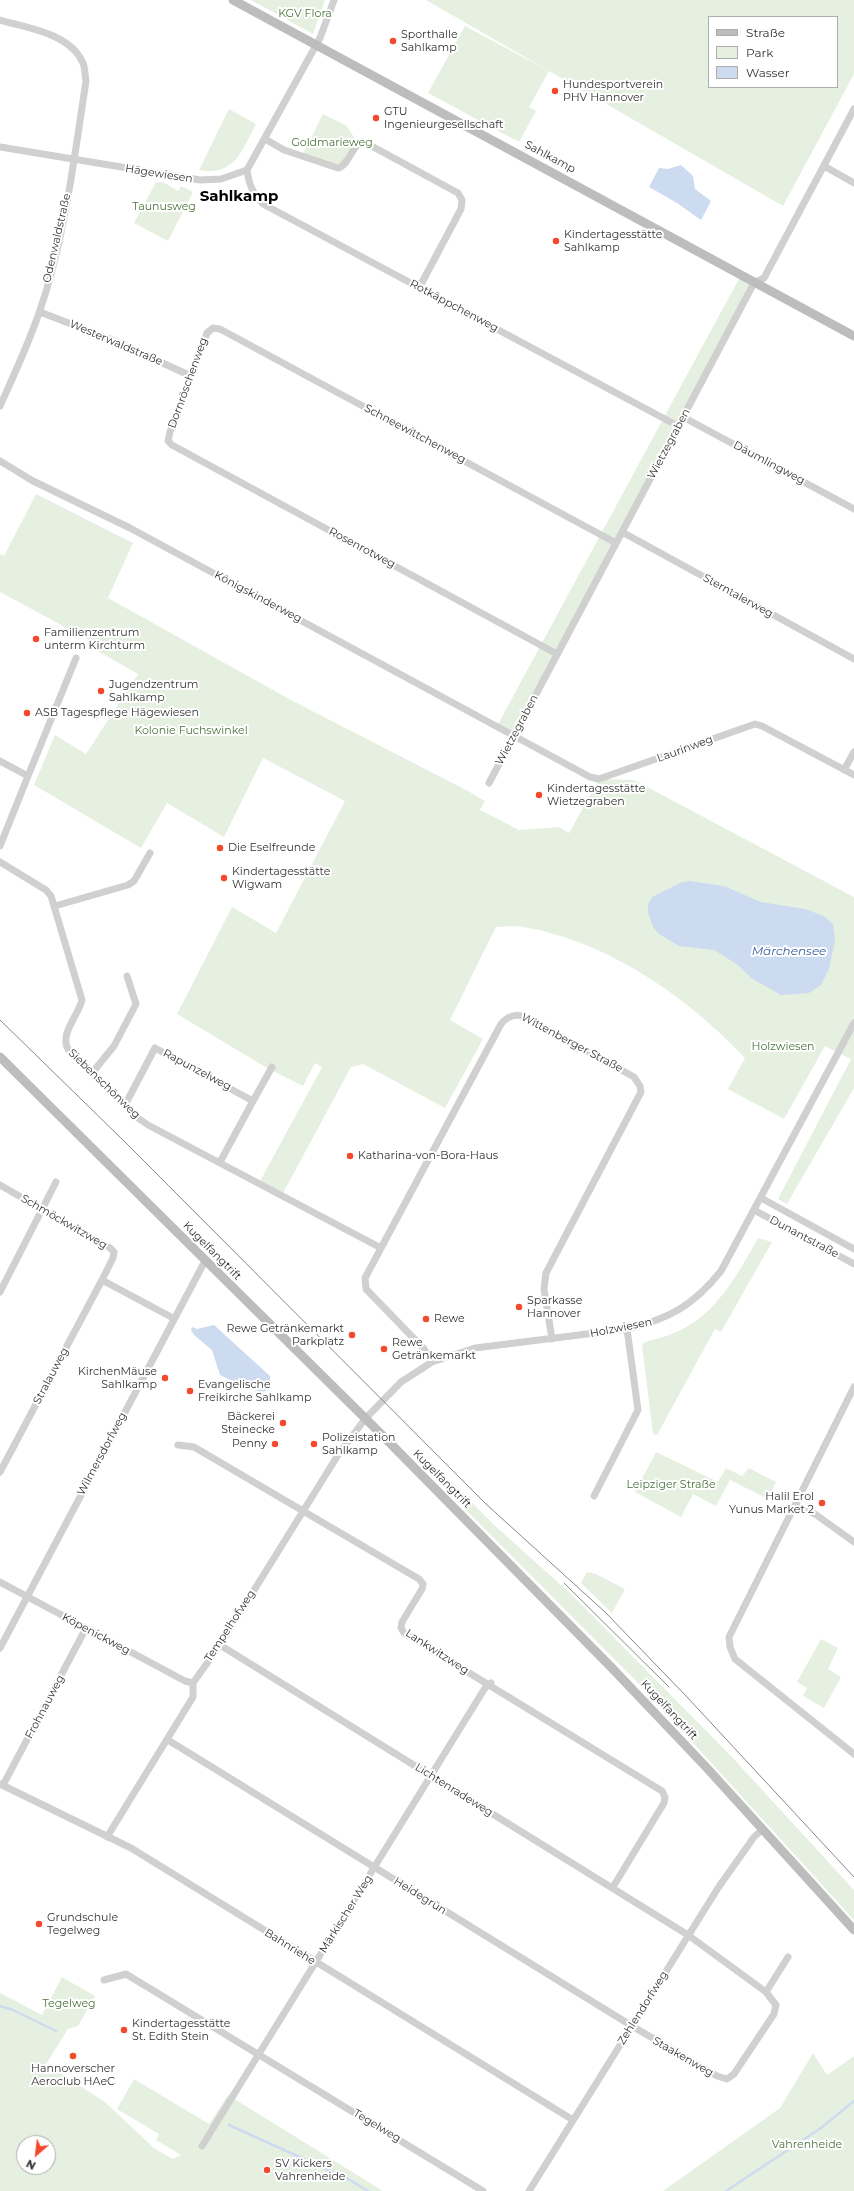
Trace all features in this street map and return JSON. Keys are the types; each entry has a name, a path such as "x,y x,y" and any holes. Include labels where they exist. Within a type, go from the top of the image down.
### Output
{"street":[{"name":"Sahlkamp","path":"233,0 854,336"},
{"path":"247,170 316,46 334,0"},
{"name":"Odenwaldstraße","path":"0,20 52,36 66,42 78,54 83,64 86,81 63,223 40,312 23,356 0,406"},
{"name":"Wietzegraben","path":"489,783 754,283 764,278 854,109"},
{"path":"265,139 284,150 338,168 343,166 352,150 358,144 368,144 458,193 462,200 461,209 419,288"},
{"name":"Hägewiesen","path":"0,147 205,181 221,179 247,170"},
{"path":"824,166 854,183"},
{"name":"Rotkäppchenweg","path":"247,170 249,184 255,196 263,204 678,426"},
{"name":"Westerwaldstraße","path":"40,312 110,338 191,376"},
{"name":"Dornröschenweg","path":"168,440 207,333 213,328"},
{"name":"Schneewittchenweg","path":"213,328 220,329 616,543"},
{"name":"Däumlingweg","path":"683,417 854,509"},
{"name":"Rosenrotweg","path":"168,440 172,445 558,654"},
{"name":"Königskinderweg","path":"0,461 33,481 130,528 514,736"},
{"name":"Sterntalerweg","path":"622,532 854,659"},
{"path":"0,846 76,658"},
{"name":"Laurinweg","path":"514,736 590,777 599,779 755,724 762,726 854,775"},
{"path":"844,770 854,752"},
{"path":"0,761 28,776"},
{"path":"55,906 128,885 134,881 150,854"},
{"name":"Siebenschönweg","path":"0,862 46,890 52,896 82,1000 80,1008 65,1038 65,1046 125,1105 148,1125 381,1248"},
{"path":"92,1073 114,1046 136,1004 127,976"},
{"name":"Wittenberger Straße","path":"432,1362 424,1349 366,1288 365,1278 501,1024 507,1017 517,1014 529,1019 634,1077 640,1086 641,1092 546,1273 544,1289 552,1339"},
{"name":"Holzwiesen","path":"365,1419 401,1382 432,1362 452,1354 475,1348 627,1329 664,1319 681,1310 698,1296 721,1271 854,1023"},
{"name":"Rapunzelweg","path":"125,1105 155,1048 253,1101"},
{"name":"Kugelfangtrift","path":"0,1057 365,1419 611,1667 763,1829 854,1930"},
{"path":"220,1162 272,1066"},
{"path":"0,1292 56,1182"},
{"name":"Schmöckwitzweg","path":"0,1186 114,1252 102,1280"},
{"name":"Dunantstraße","path":"761,1198 854,1249"},
{"name":"Dunantstraße","path":"754,1210 854,1264"},
{"name":"Wilmersdorfweg","path":"0,1648 173,1318 205,1261"},
{"path":"102,1280 173,1318"},
{"name":"Stralauweg","path":"0,1472 102,1280"},
{"path":"594,1496 638,1410 627,1329"},
{"path":"854,1387 729,1637 730,1647 735,1659 854,1754"},
{"name":"Tempelhofweg","path":"108,1838 194,1697 193,1683 220,1645 338,1455 365,1419"},
{"name":"Lankwitzweg","path":"178,1445 194,1447 419,1579 423,1584 422,1589 402,1622 401,1628 404,1633 490,1684 662,1792 665,1797 664,1803 613,1887"},
{"path":"795,1504 816,1514 854,1542"},
{"name":"Köpenickweg","path":"0,1582 27,1598 185,1681 193,1683"},
{"name":"Frohnauweg","path":"2,1785 86,1628"},
{"name":"Lichtenradeweg","path":"220,1645 613,1887 688,1935"},
{"name":"Märkischer Weg","path":"202,2146 485,1688 490,1684"},
{"name":"Heidegrün","path":"168,1740 632,2026"},
{"name":"Bahnriehe","path":"2,1785 131,1848 573,2120"},
{"name":"Zehlendorfweg","path":"529,2191 688,1935 727,1875 754,1837 763,1829"},
{"name":"Staakenweg","path":"632,2026 708,2072 727,2079 734,2074 774,2014 776,2005 766,1992 688,1935"},
{"path":"766,1992 788,1956"},
{"name":"Tegelweg","path":"104,1980 126,1974 483,2191"}],"green space":[{"name":"KGV Flora","path":"251,0 325,0 313,34"},
{"path":"426,0 854,0 854,74 783,206"},
{"path":"465,26 549,71 529,107 536,111 519,142 428,93"},
{"path":"229,109 256,124 241,152 229,165 221,169 211,171 199,170"},
{"name":"Goldmarieweg","path":"323,114 347,126 358,144 343,166 302,156"},
{"name":"Taunusweg","path":"156,182 163,182 178,191 181,186 193,192 168,241 134,223"},
{"path":"741,275 754,283 514,736 497,726"},
{"name":"Kolonie Fuchswinkel","path":"36,494 133,543 108,598 291,700 468,791 485,801 480,810 519,830 559,827 569,833 599,779 634,780 854,897 854,1088 787,1204 778,1199 851,1059 825,1046 784,1119 728,1089 745,1058 723,1035 672,993 615,959 585,945 554,934 517,926 496,927 450,1020 483,1039 445,1108 363,1064 351,1067 282,1195 259,1183 322,1067 315,1063 303,1086 267,1068 177,1014 232,907 276,933 345,801 263,758 224,837 167,803 141,848 34,785 55,735 86,754 138,674 87,645 89,640 0,592 0,554 4,556"},
{"path":"758,1238 772,1242 721,1332 715,1329 657,1435 653,1434 642,1345 645,1342 664,1337 689,1326 702,1316 724,1293"},
{"name":"Leipziger Straße","path":"656,1452 718,1482 726,1468 742,1476 749,1468 776,1482 768,1499 730,1480 716,1506 693,1494 681,1517 635,1492"},
{"path":"452,1482 494,1525 571,1594 732,1757 854,1890 854,1920 643,1688 445,1489"},
{"path":"587,1572 596,1574 625,1589 612,1613 581,1583"},
{"path":"821,1639 838,1648 828,1669 841,1677 824,1708 803,1696 807,1688 797,1682"},
{"path":"62,1977 95,1996 78,2026 68,2029 46,2064 105,2102 155,2149 173,2159 181,2155 156,2140 159,2134 117,2109 134,2079 209,2124 228,2095 383,2191 0,2191 0,1993 42,2015"},
{"name":"Vahrenheide","path":"813,2053 827,2075 854,2056 854,2191 663,2191 780,2108"}],"water":[{"path":"681,165 693,176 695,189 711,201 701,220 677,203 649,187 659,168 668,169"},
{"name":"Märchensee","path":"690,881 724,886 761,902 805,909 824,916 833,924 835,941 829,969 821,985 809,993 781,995 751,978 738,965 714,950 679,946 659,934 653,927 648,912 648,905 652,897 682,882"},
{"path":"214,1325 270,1376 270,1386 266,1391 250,1388 220,1375 212,1350 194,1335 191,1330 192,1327 197,1329"}],"waterway":[{"path":"0,2006 13,2010 56,2031"},
{"path":"726,2191 821,2128 854,2101"},
{"path":"229,2125 350,2180 368,2191"}],"tram line":[{"path":"0,1020 125,1142 486,1504 605,1612 687,1697 854,1877"},
{"path":"564,1583 669,1687"}],"place":[{"name":"Sporthalle Sahlkamp","path":"393,41"},
{"name":"Hundesportverein PHV Hannover","path":"555,91"},
{"name":"GTU Ingenieurgesellschaft","path":"376,118"},
{"name":"Kindertagesstätte Sahlkamp","path":"556,241"},
{"name":"Familienzentrum unterm Kirchturm","path":"36,639"},
{"name":"Jugendzentrum Sahlkamp","path":"101,691"},
{"name":"ASB Tagespflege Hägewiesen","path":"27,713"},
{"name":"Kindertagesstätte Wietzegraben","path":"539,795"},
{"name":"Die Eselfreunde","path":"220,848"},
{"name":"Kindertagesstätte Wigwam","path":"224,878"},
{"name":"Katharina-von-Bora-Haus","path":"350,1156"},
{"name":"Sparkasse Hannover","path":"519,1307"},
{"name":"Rewe","path":"426,1319"},
{"name":"Rewe Getränkemarkt Parkplatz","path":"352,1335"},
{"name":"Rewe Getränkemarkt","path":"384,1349"},
{"name":"KirchenMäuse Sahlkamp","path":"165,1378"},
{"name":"Evangelische Freikirche Sahlkamp","path":"190,1391"},
{"name":"Bäckerei Steinecke","path":"283,1423"},
{"name":"Penny","path":"275,1444"},
{"name":"Polizeistation Sahlkamp","path":"314,1444"},
{"name":"Halil Erol Yunus Market 2","path":"822,1503"},
{"name":"Grundschule Tegelweg","path":"39,1924"},
{"name":"Kindertagesstätte St. Edith Stein","path":"124,2030"},
{"name":"Hannoverscher Aeroclub HAeC","path":"73,2056"},
{"name":"SV Kickers Vahrenheide","path":"267,2170"}],"district":[{"name":"Sahlkamp","path":"239,197"}]}
